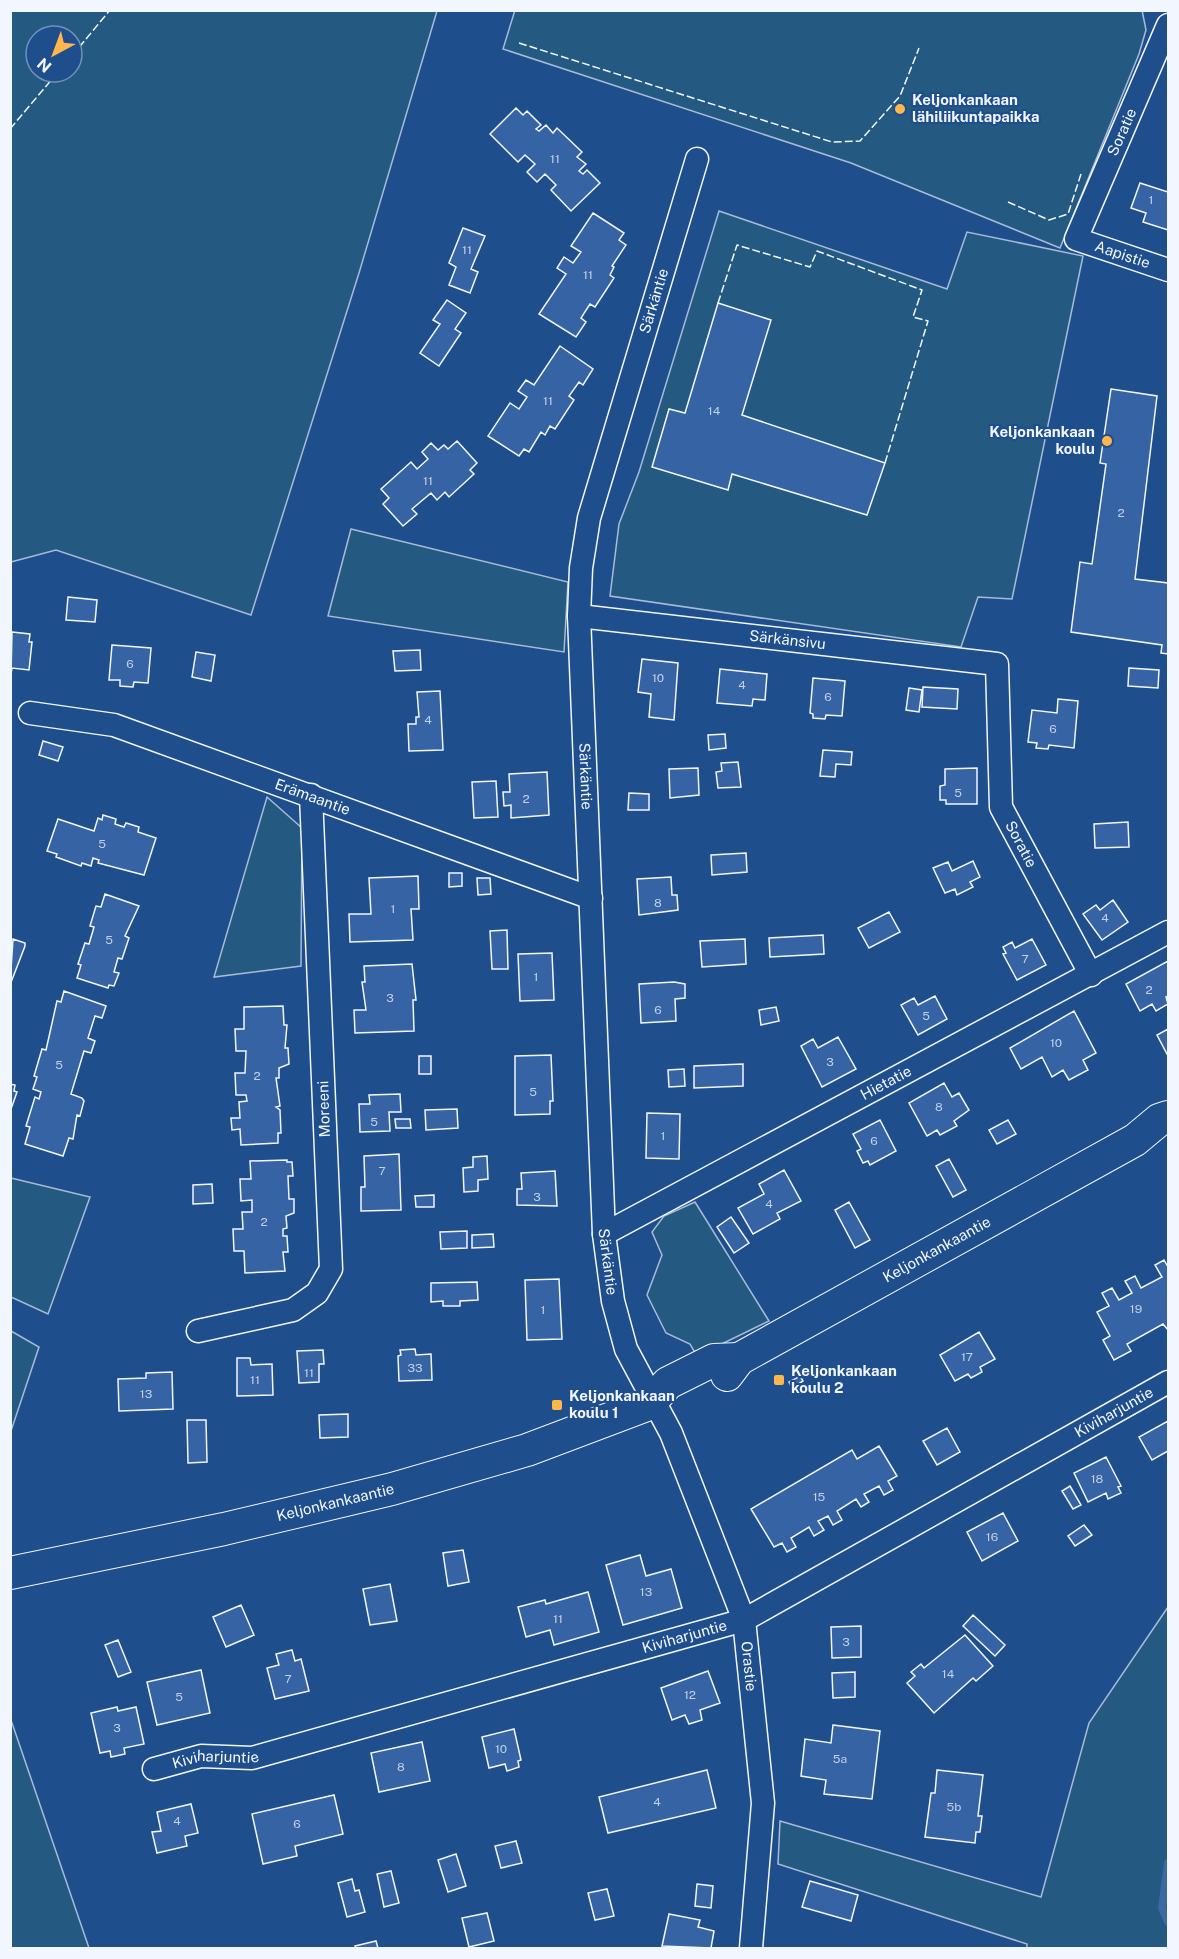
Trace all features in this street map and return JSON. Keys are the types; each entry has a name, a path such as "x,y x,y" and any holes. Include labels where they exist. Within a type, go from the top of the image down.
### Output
{"main road":[{"name":"Keljonkankaantie","path":"1135,1140 1160,1120 1168,1117"},
{"name":"Keljonkankaantie","path":"10,1573 224,1529 392,1489 527,1450 653,1402 668,1383 714,1360 739,1359 1135,1140 1168,1128"}],"street":[{"name":"Soratie","path":"1076,239 1168,25"},
{"name":"Särkäntie","path":"653,1402 626,1349 613,1301 604,1234 579,616 581,568 589,518 697,159"},
{"name":"Aapistie","path":"1076,239 1168,270"},
{"name":"Särkänsivu","path":"579,616 997,664"},
{"name":"Soratie","path":"997,664 1001,807 1091,975"},
{"name":"Erämaantie","path":"30,713 114,725 591,898"},
{"name":"Moreeni","path":"198,1331 293,1310 317,1293 331,1269 311,795"},
{"name":"Hietatie","path":"604,1234 1168,932"},
{"name":"Kiviharjuntie","path":"154,1769 201,1756 252,1758 744,1620 1168,1382"},
{"name":"Orastie","path":"653,1402 671,1433 744,1620 763,1803 751,1948"}],"shaded area":[{"path":"11,10 437,11 359,273 251,615 56,550 11,562"},
{"name":"Keljonkankaan lähiliikuntapaikka","path":"515,10 1142,10 1146,30 1139,54 1060,248 851,163 503,49"},
{"path":"719,211 947,289 967,232 1083,256 1012,599 978,597 961,647 610,596 619,524 639,472"},
{"path":"351,529 568,582 564,652 328,616"},
{"path":"267,797 302,828 301,966 214,977"},
{"path":"11,1178 90,1197 48,1314 11,1297"},
{"path":"695,1202 769,1321 697,1356 690,1344 666,1333 647,1295 662,1255 652,1232 664,1216"},
{"path":"11,1331 39,1347 11,1431"},
{"path":"1168,1607 1168,1948 1027,1948 1027,1944 778,1864 780,1821 1041,1897 1089,1723"},
{"path":"11,1720 89,1948 11,1948"}],"building":[{"path":"516,108 523,115 527,111 541,125 536,129 539,131 546,125 553,133 557,128 582,152 577,157 586,164 579,171 583,174 587,170 600,183 571,211 551,190 556,185 545,174 537,182 527,172 535,164 525,155 518,162 490,134"},
{"path":"1140,183 1168,192 1168,230 1143,222 1146,213 1131,208"},
{"path":"593,213 624,233 619,240 626,245 612,266 614,267 610,275 614,278 595,307 590,304 581,318 586,322 576,337 539,314 566,274 557,268 564,257 573,263 581,252 571,246"},
{"path":"463,228 485,236 471,269 478,272 470,293 449,285 456,267 449,263"},
{"path":"447,300 466,313 455,329 461,333 439,366 420,353 440,324 433,320"},
{"path":"718,303 771,320 742,415 885,463 867,515 732,474 728,490 652,467 669,409 685,413"},
{"path":"560,346 593,369 583,385 579,382 569,396 574,400 555,429 550,426 545,435 541,432 529,452 524,449 519,456 488,436 510,403 519,409 527,397 518,391 526,380 534,385"},
{"path":"1111,389 1157,396 1135,579 1168,583 1168,654 1161,653 1162,645 1071,632 1080,562 1092,564 1106,464 1100,463"},
{"path":"457,441 477,463 470,470 474,474 449,497 445,492 437,500 431,493 412,509 417,514 403,526 383,504 389,498 381,489 411,462 417,469 428,459 422,452 431,443 438,450 444,445 448,449"},
{"path":"68,597 97,600 95,622 66,620"},
{"path":"12,632 30,634 29,642 32,642 29,670 12,668 11,674"},
{"path":"112,645 151,648 148,683 134,682 133,687 120,686 120,680 109,680"},
{"path":"420,650 421,670 395,671 393,651"},
{"path":"196,652 215,655 211,681 192,677"},
{"path":"642,659 678,663 674,720 649,717 651,694 638,692"},
{"path":"1129,668 1159,670 1158,688 1128,686"},
{"path":"720,669 767,674 765,700 753,699 752,706 717,703"},
{"path":"813,678 845,681 842,716 826,715 825,719 813,718 813,714 810,713"},
{"path":"923,687 958,689 957,709 922,707"},
{"path":"909,688 922,690 919,712 906,710"},
{"path":"440,691 443,750 409,751 408,724 416,724 416,717 419,717 417,692"},
{"path":"1058,699 1078,701 1074,748 1049,745 1048,749 1036,748 1037,743 1028,742 1032,710 1057,713"},
{"path":"725,734 726,748 709,750 708,735"},
{"path":"43,741 63,747 58,761 39,755"},
{"path":"823,750 852,752 851,765 836,764 835,777 820,776"},
{"path":"738,762 741,787 718,788 716,772 722,771 721,763"},
{"path":"698,768 699,795 670,798 669,769"},
{"path":"977,768 977,804 946,804 946,800 940,800 940,786 945,785 945,769"},
{"path":"547,772 549,815 511,818 511,805 504,806 503,792 510,792 509,774"},
{"path":"496,781 498,817 474,818 472,782"},
{"path":"629,793 649,794 649,810 628,810"},
{"path":"103,815 116,819 115,824 124,827 126,823 139,827 138,832 156,838 144,875 98,863 99,860 93,858 91,866 82,863 81,866 56,857 57,854 47,851 58,819 94,831 98,818 102,820"},
{"path":"1128,822 1129,847 1095,848 1094,824"},
{"path":"746,853 747,872 712,875 711,855"},
{"path":"973,861 980,877 970,882 973,887 957,895 955,889 945,893 933,868 948,862 952,871"},
{"path":"449,873 462,873 462,886 449,887"},
{"path":"418,876 419,909 411,909 413,940 350,942 349,914 371,914 369,878"},
{"path":"671,877 672,895 677,895 678,910 639,915 637,879"},
{"path":"477,878 490,878 491,894 478,895"},
{"path":"105,894 139,906 125,936 129,938 122,959 118,958 114,972 119,973 114,986 109,985 108,988 77,978 81,965 78,964 85,943 89,944 94,927 90,926 96,906 101,907"},
{"path":"1113,900 1128,922 1102,940 1083,914 1096,905 1100,910"},
{"path":"889,912 900,932 869,948 858,928"},
{"path":"507,930 508,969 492,969 490,931"},
{"path":"823,935 824,954 770,957 769,938"},
{"path":"13,939 25,943 25,946 10,985"},
{"path":"745,939 746,964 702,967 700,941"},
{"path":"1032,939 1046,965 1017,980 1003,954 1006,953 1003,947 1012,942 1015,948"},
{"path":"552,953 554,1000 520,1001 518,954"},
{"path":"1168,961 1168,996 1166,997 1168,1004 1156,1011 1152,1004 1140,1011 1126,984"},
{"path":"412,964 416,1000 413,1000 414,1031 355,1033 354,1010 366,1010 362,982 365,982 364,966"},
{"path":"674,982 685,984 685,998 675,999 676,1021 641,1023 639,984"},
{"path":"64,991 106,1006 102,1018 95,1016 88,1038 95,1041 91,1053 84,1051 71,1094 84,1101 80,1116 77,1115 73,1139 69,1138 63,1156 25,1144 30,1127 26,1126 35,1097 39,1099 41,1092 33,1089 37,1077 34,1076 42,1049 46,1050 57,1001 61,1002"},
{"path":"935,996 947,1019 918,1035 901,1005 914,998 918,1005"},
{"path":"283,1006 284,1025 287,1025 285,1048 288,1048 289,1064 279,1068 279,1078 276,1078 280,1106 276,1107 280,1110 281,1133 278,1133 278,1143 241,1145 240,1129 232,1130 231,1118 240,1118 239,1102 247,1101 246,1095 236,1095 235,1073 245,1073 246,1051 236,1051 235,1029 244,1029 244,1007"},
{"path":"776,1007 779,1021 761,1025 759,1010"},
{"path":"1074,1011 1096,1053 1083,1060 1088,1070 1069,1080 1063,1070 1052,1077 1042,1057 1021,1069 1010,1048"},
{"path":"1168,1029 1168,1053 1167,1054 1157,1035"},
{"path":"838,1037 856,1069 822,1087 801,1046 813,1039 818,1048"},
{"path":"551,1055 553,1101 550,1101 550,1114 515,1115 515,1056"},
{"path":"419,1056 431,1056 431,1074 419,1074"},
{"path":"743,1064 743,1086 694,1088 694,1066"},
{"path":"684,1069 685,1086 669,1087 668,1070"},
{"path":"944,1083 952,1097 959,1093 969,1110 954,1121 957,1126 940,1135 937,1130 927,1136 909,1103"},
{"path":"10,1084 15,1085 14,1091 17,1092 10,1112"},
{"path":"400,1094 401,1112 389,1112 390,1131 360,1132 359,1104 370,1104 369,1095"},
{"path":"457,1109 458,1128 426,1130 425,1110"},
{"path":"647,1113 680,1114 679,1159 646,1158"},
{"path":"395,1119 410,1119 411,1128 396,1128"},
{"path":"880,1120 896,1151 870,1165 868,1161 863,1163 857,1151 861,1149 853,1134"},
{"path":"1008,1120 1016,1134 997,1144 989,1130"},
{"path":"399,1154 401,1210 361,1211 361,1187 365,1187 364,1156"},
{"path":"487,1156 488,1179 478,1180 478,1191 464,1192 463,1168 473,1167 473,1157"},
{"path":"949,1159 966,1190 953,1197 936,1166"},
{"path":"287,1160 287,1162 292,1162 293,1176 288,1176 289,1199 294,1199 294,1213 286,1216 287,1228 283,1229 283,1236 287,1236 288,1252 283,1252 285,1271 245,1273 244,1251 234,1251 233,1229 243,1229 242,1212 252,1212 252,1200 241,1201 240,1179 251,1179 250,1161"},
{"path":"784,1170 801,1201 777,1213 780,1219 753,1234 738,1208 764,1194 759,1184"},
{"path":"555,1171 557,1206 517,1205 517,1189 522,1189 521,1173"},
{"path":"212,1184 213,1203 193,1204 193,1185"},
{"path":"434,1195 434,1207 416,1207 415,1196"},
{"path":"849,1202 870,1240 855,1248 835,1210"},
{"path":"731,1217 749,1243 734,1253 717,1227"},
{"path":"467,1231 467,1248 441,1249 440,1232"},
{"path":"493,1234 494,1247 472,1248 472,1235"},
{"path":"1164,1260 1168,1267 1168,1330 1163,1324 1127,1344 1131,1351 1114,1360 1103,1340 1110,1336 1097,1312 1109,1306 1102,1293 1112,1288 1119,1300 1132,1293 1125,1281 1135,1276 1141,1288 1162,1277 1155,1265"},
{"path":"559,1279 562,1339 527,1340 525,1280"},
{"path":"477,1282 478,1300 460,1301 460,1306 443,1306 443,1301 431,1302 431,1283"},
{"path":"979,1332 995,1359 980,1367 982,1372 971,1378 968,1374 955,1381 940,1355"},
{"path":"415,1349 416,1355 431,1354 432,1380 399,1381 398,1356 401,1355 400,1350"},
{"path":"323,1350 324,1364 319,1364 319,1382 299,1383 297,1351"},
{"path":"237,1358 250,1358 251,1365 272,1364 273,1395 237,1396"},
{"path":"172,1372 173,1409 119,1411 118,1379 146,1378 146,1373"},
{"path":"800,1376 803,1381 792,1388 789,1382"},
{"path":"348,1414 348,1437 320,1438 319,1415"},
{"path":"187,1420 206,1420 207,1462 188,1463"},
{"path":"1168,1421 1168,1451 1152,1460 1139,1437"},
{"path":"947,1428 960,1452 937,1465 923,1441"},
{"path":"879,1446 897,1476 888,1481 893,1490 884,1495 879,1486 864,1494 869,1502 861,1507 856,1499 837,1511 842,1520 833,1525 828,1516 818,1521 824,1530 814,1536 809,1527 791,1538 796,1547 787,1552 782,1543 774,1547 751,1509 852,1450 857,1459"},
{"path":"1106,1457 1121,1486 1118,1487 1121,1493 1108,1499 1106,1493 1088,1502 1074,1473"},
{"path":"1070,1486 1081,1505 1073,1509 1062,1491"},
{"path":"1003,1513 1018,1541 982,1561 967,1532"},
{"path":"1084,1525 1092,1535 1075,1546 1068,1536"},
{"path":"463,1550 469,1582 448,1586 443,1553"},
{"path":"640,1555 646,1576 671,1569 682,1608 623,1625 606,1565"},
{"path":"390,1584 397,1621 370,1625 363,1589"},
{"path":"588,1592 599,1632 554,1645 550,1630 526,1637 518,1607 545,1600 546,1604"},
{"path":"241,1605 254,1635 226,1647 213,1617"},
{"path":"973,1615 1005,1645 995,1656 963,1626"},
{"path":"861,1626 861,1657 832,1658 831,1627"},
{"path":"965,1635 993,1666 976,1681 973,1678 934,1713 907,1683 915,1676 911,1672 921,1664 924,1668"},
{"path":"118,1640 131,1672 118,1677 105,1645"},
{"path":"292,1650 295,1661 301,1659 309,1691 275,1699 267,1668 279,1665 276,1654"},
{"path":"201,1670 210,1713 157,1725 147,1682"},
{"path":"708,1671 720,1703 700,1710 702,1720 689,1724 685,1715 672,1720 661,1688"},
{"path":"855,1672 855,1697 833,1698 832,1673"},
{"path":"117,1707 118,1711 136,1707 144,1744 124,1748 125,1754 111,1757 110,1751 100,1753 91,1713"},
{"path":"833,1725 880,1731 872,1799 824,1794 826,1780 801,1776 805,1739 831,1743"},
{"path":"514,1729 521,1760 518,1761 519,1767 507,1771 505,1764 489,1768 482,1737"},
{"path":"422,1742 430,1781 379,1792 371,1753"},
{"path":"707,1770 716,1808 608,1833 599,1797"},
{"path":"937,1770 983,1775 978,1816 982,1816 980,1832 976,1832 975,1843 925,1837 931,1793 935,1793"},
{"path":"334,1795 343,1834 295,1846 297,1856 263,1864 252,1814"},
{"path":"191,1804 198,1833 185,1836 187,1846 157,1853 152,1832 161,1831 157,1812"},
{"path":"516,1841 522,1863 501,1868 495,1846"},
{"path":"456,1854 466,1886 448,1892 438,1860"},
{"path":"391,1871 399,1903 384,1907 377,1874"},
{"path":"352,1879 355,1891 359,1890 365,1912 347,1917 338,1883"},
{"path":"810,1881 858,1895 851,1921 802,1907"},
{"path":"697,1884 713,1886 711,1908 695,1906"},
{"path":"607,1889 614,1916 595,1920 588,1893"},
{"path":"487,1913 494,1941 469,1947 462,1918"},
{"path":"669,1914 700,1920 698,1927 714,1931 711,1948 662,1946"},
{"path":"376,1941 378,1948 356,1948 355,1946"}],"waterway":[{"path":"1168,1863 1162,1908 1168,1922"}],"fence":[{"path":"84,41 110,10"},
{"path":"519,43 832,142 860,141 900,96 919,48"},
{"path":"10,129 48,84"},
{"path":"1008,202 1049,220 1068,214 1081,174"},
{"path":"718,303 737,245 810,267 817,251 922,290 913,317 928,321 885,463"}],"place":[{"name":"Keljonkankaan lähiliikuntapaikka","path":"900,109"},
{"name":"Keljonkankaan koulu","path":"1107,441"},
{"name":"Keljonkankaan koulu 2","path":"779,1380"},
{"name":"Keljonkankaan koulu 1","path":"557,1405"}]}
